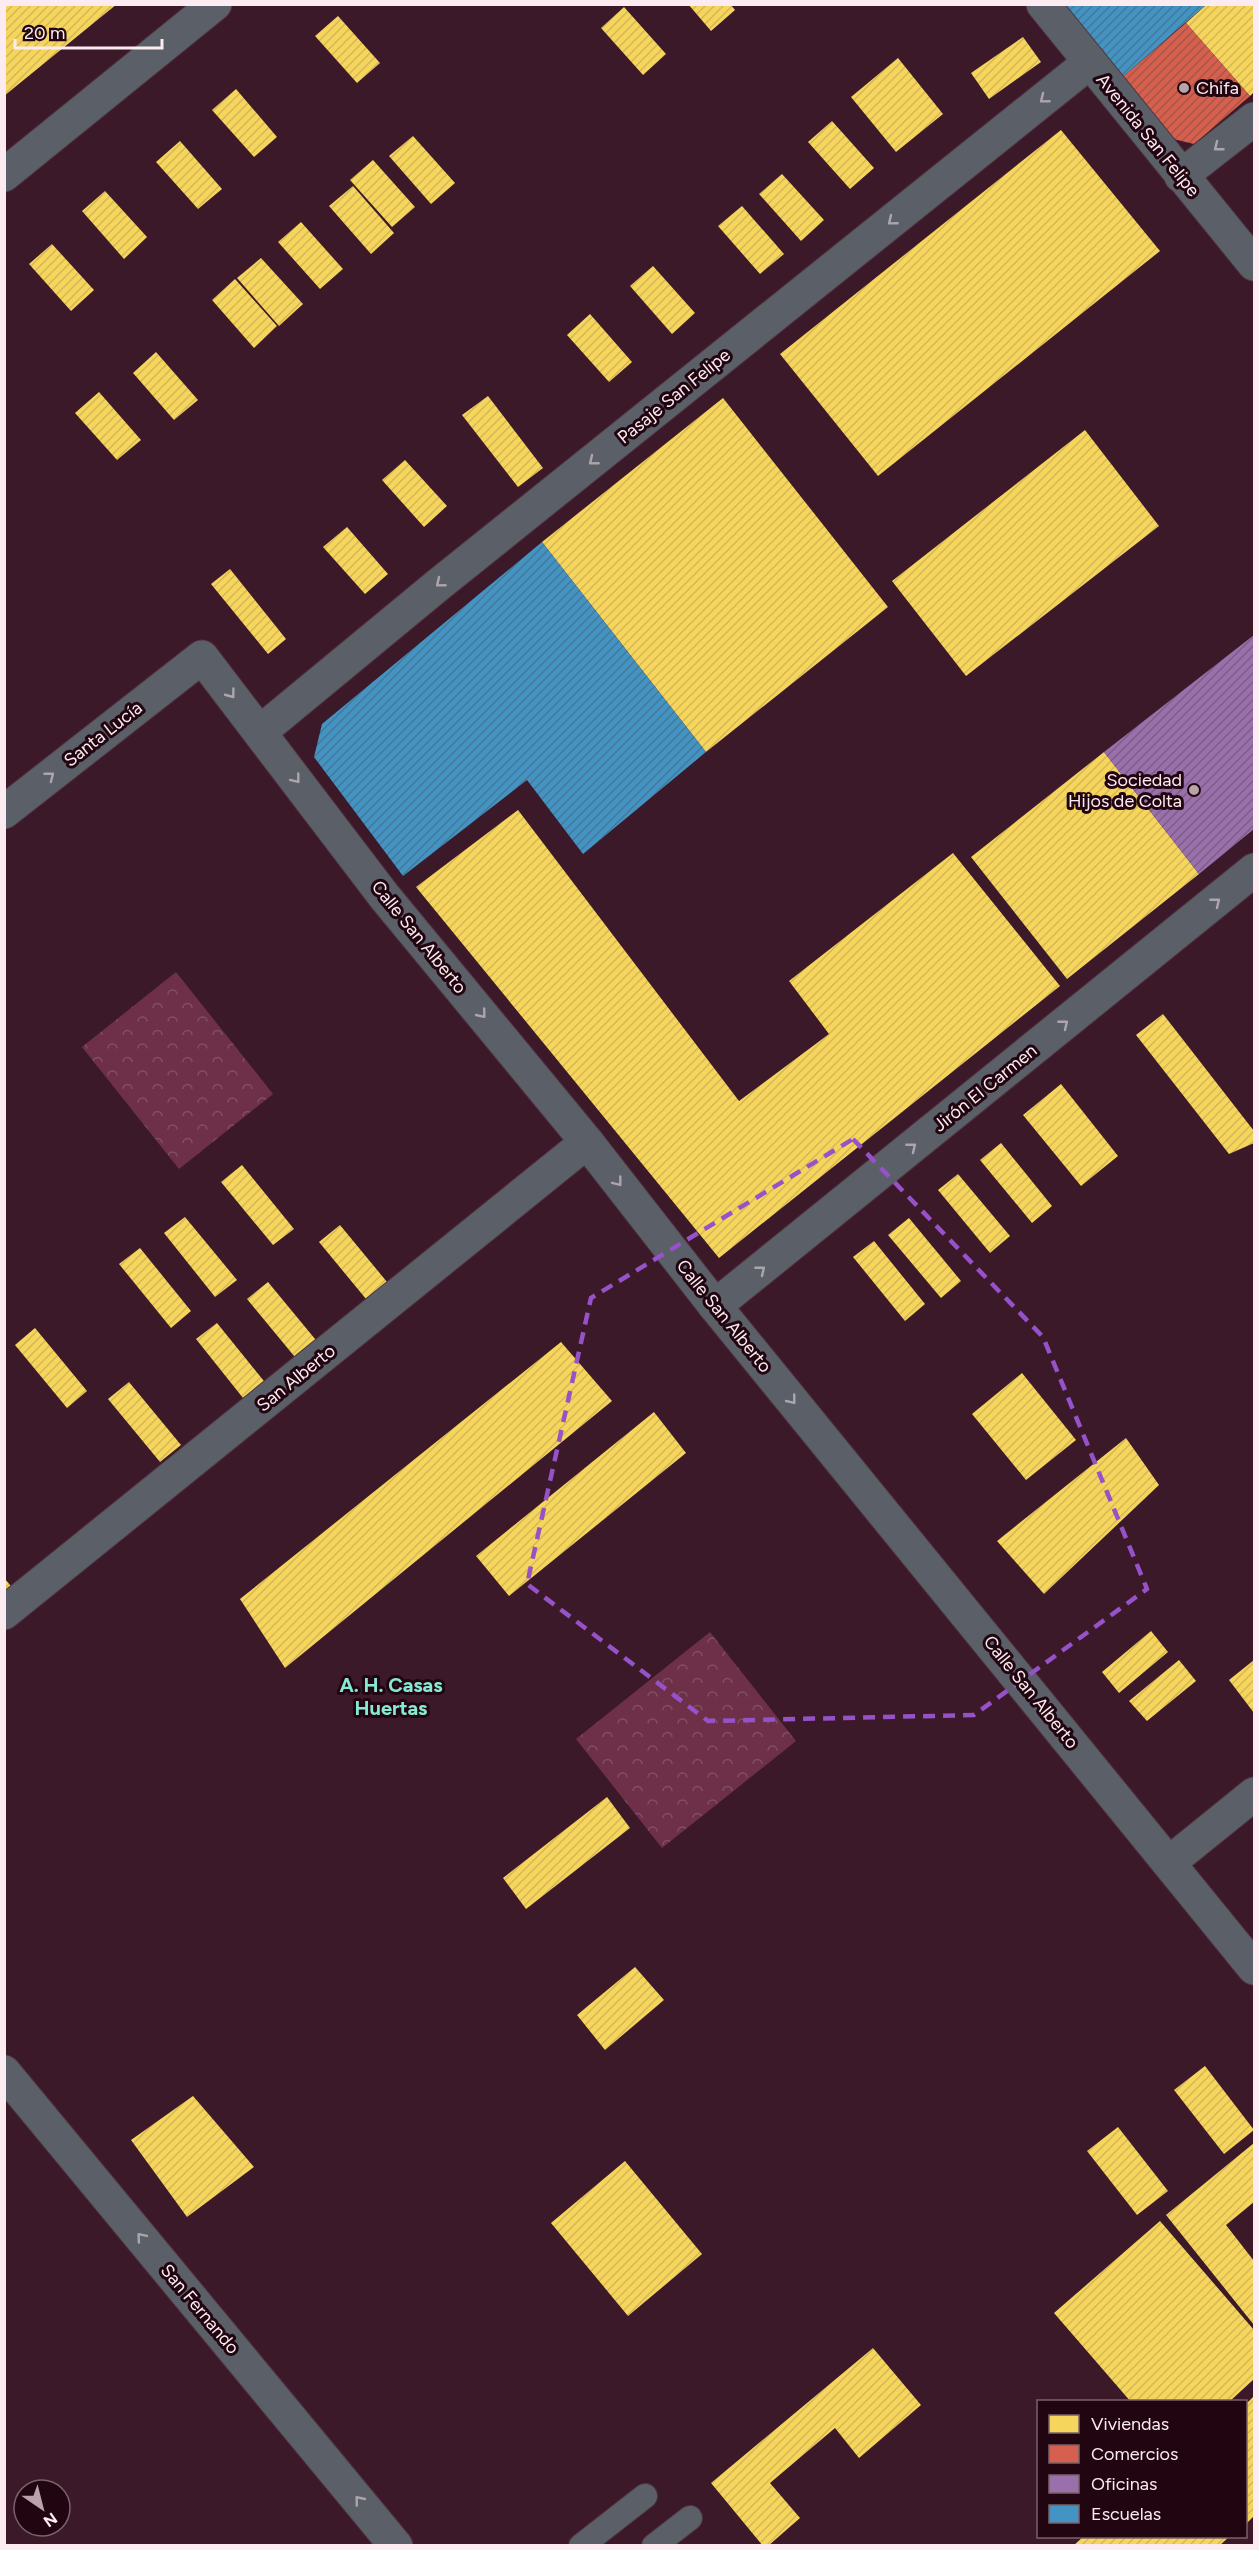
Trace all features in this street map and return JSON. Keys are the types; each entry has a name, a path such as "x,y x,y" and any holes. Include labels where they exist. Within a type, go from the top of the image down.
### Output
{"street":[{"path":"4,176 215,4"},
{"name":"Avenida San Felipe","path":"1043,4 1254,264"},
{"name":"Pasaje San Felipe","path":"260,732 438,585 1090,62"},
{"path":"1181,176 1254,119"},
{"name":"Calle San Alberto","path":"202,657 384,896 587,1142 715,1306 1254,1968"},
{"name":"Santa Lucía","path":"4,812 202,657"},
{"name":"Jirón El Carmen","path":"715,1306 1254,870"},
{"name":"San Alberto","path":"4,1613 587,1142"},
{"path":"1170,1862 1254,1794"},
{"name":"San Fernando","path":"4,2072 396,2546"}],"lane":[{"path":"581,2546 645,2496"},
{"path":"654,2546 690,2518"}],"highlighted area":[{"path":"853,1139 1043,1337 1147,1589 974,1715 708,1721 527,1584 591,1298"}],"green space":[{"path":"176,972 273,1094 179,1169 82,1047"},
{"path":"710,1632 796,1741 662,1848 576,1739"}],"building: Viviendas":[{"path":"4,4 117,4 4,96"},
{"path":"688,4 730,4 735,10 711,31"},
{"path":"1207,4 1254,4 1254,92 1250,96 1186,23"},
{"path":"624,7 666,54 643,75 601,28"},
{"path":"338,16 380,63 357,83 315,36"},
{"path":"1023,37 1041,62 989,99 971,73"},
{"path":"898,58 943,114 896,152 851,97"},
{"path":"236,89 277,137 254,157 212,110"},
{"path":"832,121 874,168 850,189 808,142"},
{"path":"1061,130 1160,251 878,476 780,354"},
{"path":"413,136 455,183 431,204 389,156"},
{"path":"180,141 222,189 198,209 156,162"},
{"path":"373,160 415,207 392,227 350,180"},
{"path":"782,174 824,220 801,241 759,194"},
{"path":"353,186 394,233 371,254 329,206"},
{"path":"105,191 147,237 124,259 82,211"},
{"path":"742,206 784,254 760,274 718,226"},
{"path":"301,222 343,269 320,289 278,242"},
{"path":"52,244 94,290 71,311 29,264"},
{"path":"261,258 303,304 279,326 237,278"},
{"path":"653,266 695,313 672,334 630,286"},
{"path":"235,279 277,326 254,348 212,300"},
{"path":"590,314 632,362 609,382 567,335"},
{"path":"156,352 198,400 174,420 133,373"},
{"path":"99,392 141,440 117,460 75,413"},
{"path":"488,396 543,468 518,487 462,415"},
{"path":"723,398 888,607 706,752 542,542"},
{"path":"1085,430 1159,526 966,676 892,581"},
{"path":"405,460 447,506 424,527 382,480"},
{"path":"347,527 388,574 365,594 323,547"},
{"path":"230,569 286,639 268,654 211,584"},
{"path":"1104,752 1199,874 1067,979 971,857"},
{"path":"518,810 739,1101 829,1034 789,981 953,853 1060,986 719,1258 416,887"},
{"path":"1163,1014 1254,1131 1254,1143 1229,1154 1136,1035"},
{"path":"1061,1084 1118,1156 1081,1186 1023,1115"},
{"path":"1001,1143 1052,1206 1032,1223 980,1160"},
{"path":"242,1165 294,1229 273,1245 221,1182"},
{"path":"958,1174 1010,1236 990,1253 938,1190"},
{"path":"185,1217 237,1280 215,1297 164,1233"},
{"path":"909,1218 961,1281 941,1298 888,1235"},
{"path":"340,1225 392,1288 371,1305 319,1242"},
{"path":"874,1241 925,1304 905,1321 853,1257"},
{"path":"140,1248 191,1311 171,1328 119,1264"},
{"path":"268,1282 320,1345 299,1362 247,1299"},
{"path":"217,1323 268,1386 247,1403 196,1339"},
{"path":"35,1328 87,1391 67,1408 15,1345"},
{"path":"561,1342 612,1401 285,1668 240,1599"},
{"path":"1022,1373 1076,1440 1026,1480 972,1414"},
{"path":"129,1382 181,1445 160,1462 108,1399"},
{"path":"654,1412 686,1453 509,1596 476,1556"},
{"path":"1126,1438 1159,1485 1044,1594 997,1541"},
{"path":"4,1578 18,1594 4,1605"},
{"path":"1151,1631 1168,1652 1119,1693 1102,1672"},
{"path":"1179,1660 1196,1681 1147,1721 1129,1701"},
{"path":"1254,1660 1254,1713 1229,1680"},
{"path":"607,1797 630,1828 526,1909 503,1878"},
{"path":"635,1967 664,2000 605,2050 577,2015"},
{"path":"1205,2066 1254,2130 1224,2154 1174,2090"},
{"path":"193,2096 254,2167 187,2217 131,2140"},
{"path":"1118,2127 1168,2191 1137,2215 1087,2151"},
{"path":"1254,2143 1254,2202 1226,2225 1254,2261 1254,2325 1166,2215"},
{"path":"625,2161 702,2254 628,2316 551,2223"},
{"path":"1160,2221 1254,2330 1254,2379 1231,2400 1129,2400 1054,2313"},
{"path":"873,2348 921,2405 859,2458 835,2428 770,2483 800,2518 768,2546 763,2546 711,2483"},
{"path":"1254,2396 1254,2516 1247,2523 1247,2403"},
{"path":"1082,2538 1228,2538 1219,2546 1073,2546"}],"building: Comercios":[{"name":"Chifa","path":"1186,23 1250,96 1194,144 1165,137 1119,80"}],"building: Oficinas":[{"name":"Sociedad Hijos de Colta","path":"1254,635 1254,829 1199,874 1104,752"}],"building: Escuelas":[{"path":"1062,4 1207,4 1119,80"},
{"path":"542,542 706,752 583,854 527,780 403,876 314,757 322,724"}],"place":[{"name":"Chifa","path":"1184,88"},
{"name":"Sociedad Hijos de Colta","path":"1194,790"}],"district":[{"name":"A. H. Casas Huertas","path":"391,1696"}]}
